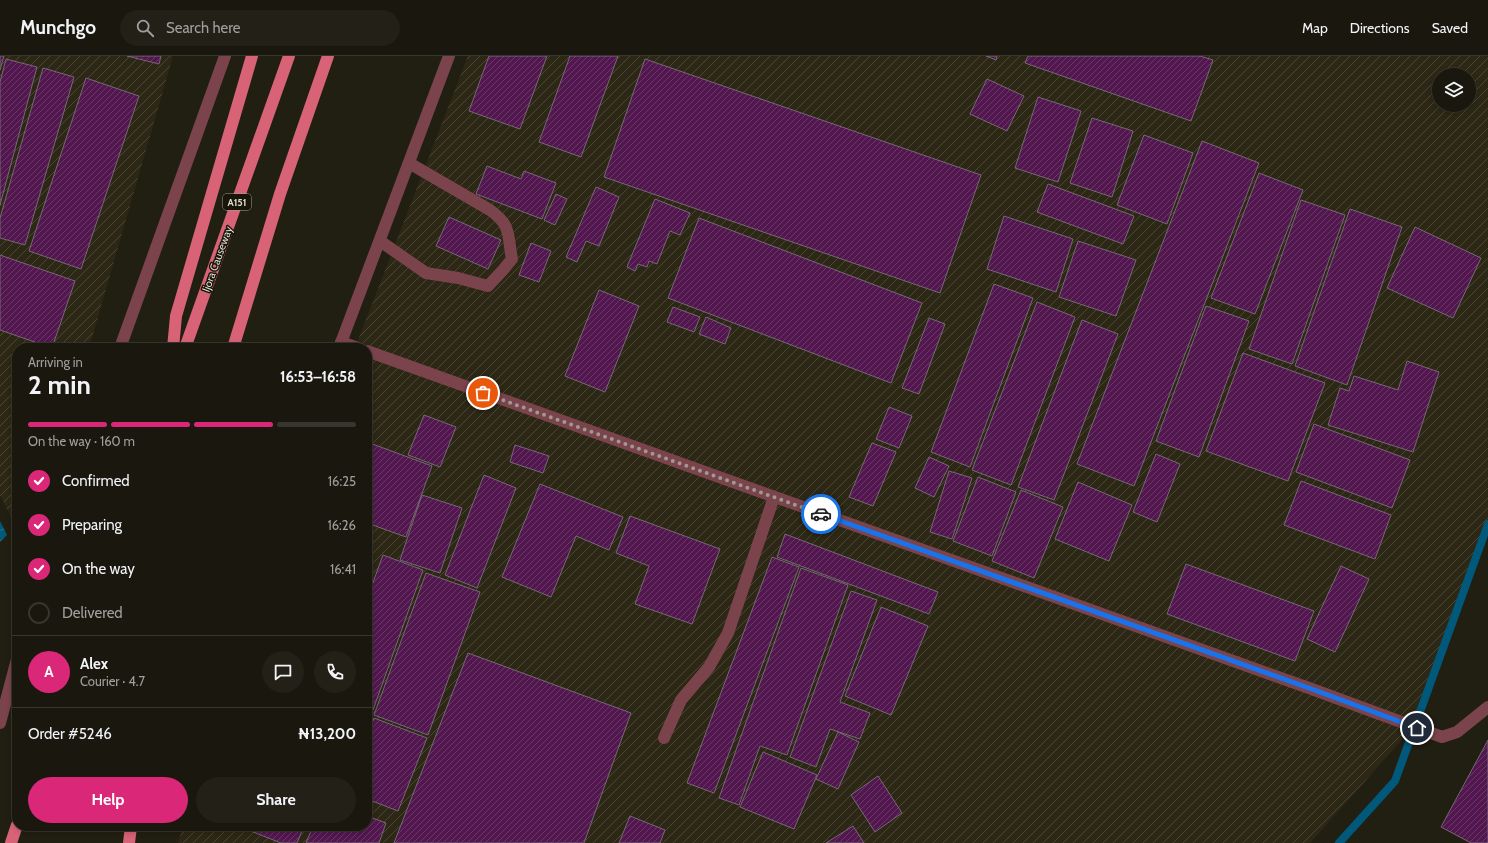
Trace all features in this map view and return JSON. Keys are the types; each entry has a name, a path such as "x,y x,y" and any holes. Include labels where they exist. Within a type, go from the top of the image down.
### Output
{"main road":[{"path":"173,343 176,316 252,56"},
{"name":"Ijora Causeway","path":"187,343 289,56"},
{"path":"235,343 280,194 328,56"},
{"path":"11,843 15,831"},
{"path":"129,843 130,831"}],"street":[{"path":"122,343 225,56"},
{"path":"341,343 449,56"},
{"path":"380,241 426,272 488,286 512,259 507,227 500,217 409,164"},
{"path":"372,353 1294,682 1442,737 1457,732 1488,707"},
{"path":"664,738 681,700 709,667 728,633 774,497"},
{"path":"0,723 12,678"},
{"path":"129,843 135,831"}],"shaded area":[{"path":"0,56 173,56 90,343 12,343 12,519 0,495"},
{"path":"468,56 1488,56 1488,530 1415,725 1310,843 178,843 182,831 372,831 372,343 357,343"}],"water":[{"path":"0,521 7,535 0,542"}],"building":[{"path":"0,56 4,56 0,70"},
{"path":"127,56 161,56 159,64"},
{"path":"489,56 547,56 520,129 469,111"},
{"path":"570,56 618,56 581,157 539,142"},
{"path":"986,56 997,56 996,60"},
{"path":"1028,56 1200,56 1213,60 1191,121 1025,63"},
{"path":"6,59 37,67 0,205 0,82"},
{"path":"645,59 981,175 940,293 604,177"},
{"path":"43,68 74,77 25,245 0,238 0,218"},
{"path":"86,78 139,96 81,269 29,251"},
{"path":"987,79 1024,96 1007,131 970,114"},
{"path":"1038,97 1081,111 1058,182 1015,168"},
{"path":"1092,118 1133,131 1112,197 1070,183"},
{"path":"1144,135 1193,153 1167,224 1117,205"},
{"path":"1202,141 1259,163 1134,486 1077,464"},
{"path":"487,166 521,179 524,171 556,183 542,219 476,194"},
{"path":"1259,173 1303,190 1255,314 1211,298"},
{"path":"1048,184 1134,216 1123,244 1037,212"},
{"path":"596,187 619,197 599,246 586,241 577,262 566,257"},
{"path":"556,194 567,199 555,225 544,220"},
{"path":"655,199 690,213 680,235 670,231 657,264 649,261 647,267 638,264 635,271 627,267"},
{"path":"1301,200 1345,215 1292,364 1249,349"},
{"path":"1350,209 1402,227 1347,385 1295,366"},
{"path":"1004,216 1073,239 1056,292 987,269"},
{"path":"449,217 501,240 488,269 436,246"},
{"path":"699,218 922,303 891,383 668,298"},
{"path":"1415,227 1481,258 1453,318 1387,288"},
{"path":"1078,241 1136,260 1116,316 1059,297"},
{"path":"531,243 551,251 539,282 519,275"},
{"path":"0,255 75,281 54,343 38,343 0,330"},
{"path":"994,284 1033,298 970,467 931,452"},
{"path":"599,290 639,306 605,392 565,376"},
{"path":"1037,302 1075,317 1011,485 972,470"},
{"path":"1206,306 1249,321 1199,457 1156,441"},
{"path":"673,307 700,317 694,332 667,322"},
{"path":"706,317 731,328 725,344 699,334"},
{"path":"929,318 945,324 919,394 902,388"},
{"path":"1082,320 1118,334 1054,500 1018,487"},
{"path":"1243,353 1325,383 1288,481 1206,451"},
{"path":"1407,361 1439,372 1413,452 1328,425 1340,388 1349,391 1354,376 1398,390"},
{"path":"889,407 912,416 899,448 876,439"},
{"path":"424,415 456,427 440,467 408,455"},
{"path":"1314,424 1410,460 1392,508 1296,472"},
{"path":"872,443 896,452 873,506 849,497"},
{"path":"372,444 432,466 406,537 372,525"},
{"path":"515,445 549,456 543,473 510,462"},
{"path":"1156,454 1180,464 1157,522 1133,512"},
{"path":"929,457 949,466 934,497 915,488"},
{"path":"949,471 972,478 952,539 930,532"},
{"path":"484,475 516,488 477,588 445,575"},
{"path":"978,477 1016,492 992,556 953,541"},
{"path":"1301,481 1391,515 1375,559 1284,525"},
{"path":"1078,482 1132,505 1109,561 1055,539"},
{"path":"540,484 623,517 609,550 576,536 551,597 502,577"},
{"path":"1021,490 1063,507 1034,578 992,561"},
{"path":"422,495 462,508 440,573 400,560"},
{"path":"630,516 720,549 692,624 635,604 649,566 616,553"},
{"path":"785,534 938,592 929,614 777,557"},
{"path":"383,555 423,570 373,710 372,710 372,585"},
{"path":"772,557 799,567 714,793 687,783"},
{"path":"1186,564 1314,611 1295,661 1167,614"},
{"path":"1341,566 1369,579 1335,652 1307,639"},
{"path":"801,568 848,585 787,755 760,746 739,805 719,798"},
{"path":"426,573 480,592 428,735 374,715"},
{"path":"851,591 877,600 840,702 870,713 860,739 830,729 816,767 790,757"},
{"path":"881,607 928,626 891,715 845,696"},
{"path":"468,653 631,713 584,843 394,843"},
{"path":"374,718 427,738 398,811 372,801 372,723"},
{"path":"838,732 859,742 838,789 816,779"},
{"path":"1488,740 1488,843 1471,843 1441,827"},
{"path":"763,752 817,775 794,829 740,807"},
{"path":"878,776 902,813 875,832 851,795"},
{"path":"630,816 665,830 660,843 619,843"},
{"path":"372,818 386,823 379,843 306,843 311,831 372,831"},
{"path":"853,826 864,843 826,843"},
{"path":"251,831 302,831 297,843 281,843"}],"waterway":[{"path":"1339,843 1395,781 1488,524"}],"way so far":[{"path":"483,393 821,514"}],"route":[{"path":"821,514 1417,728"}]}
